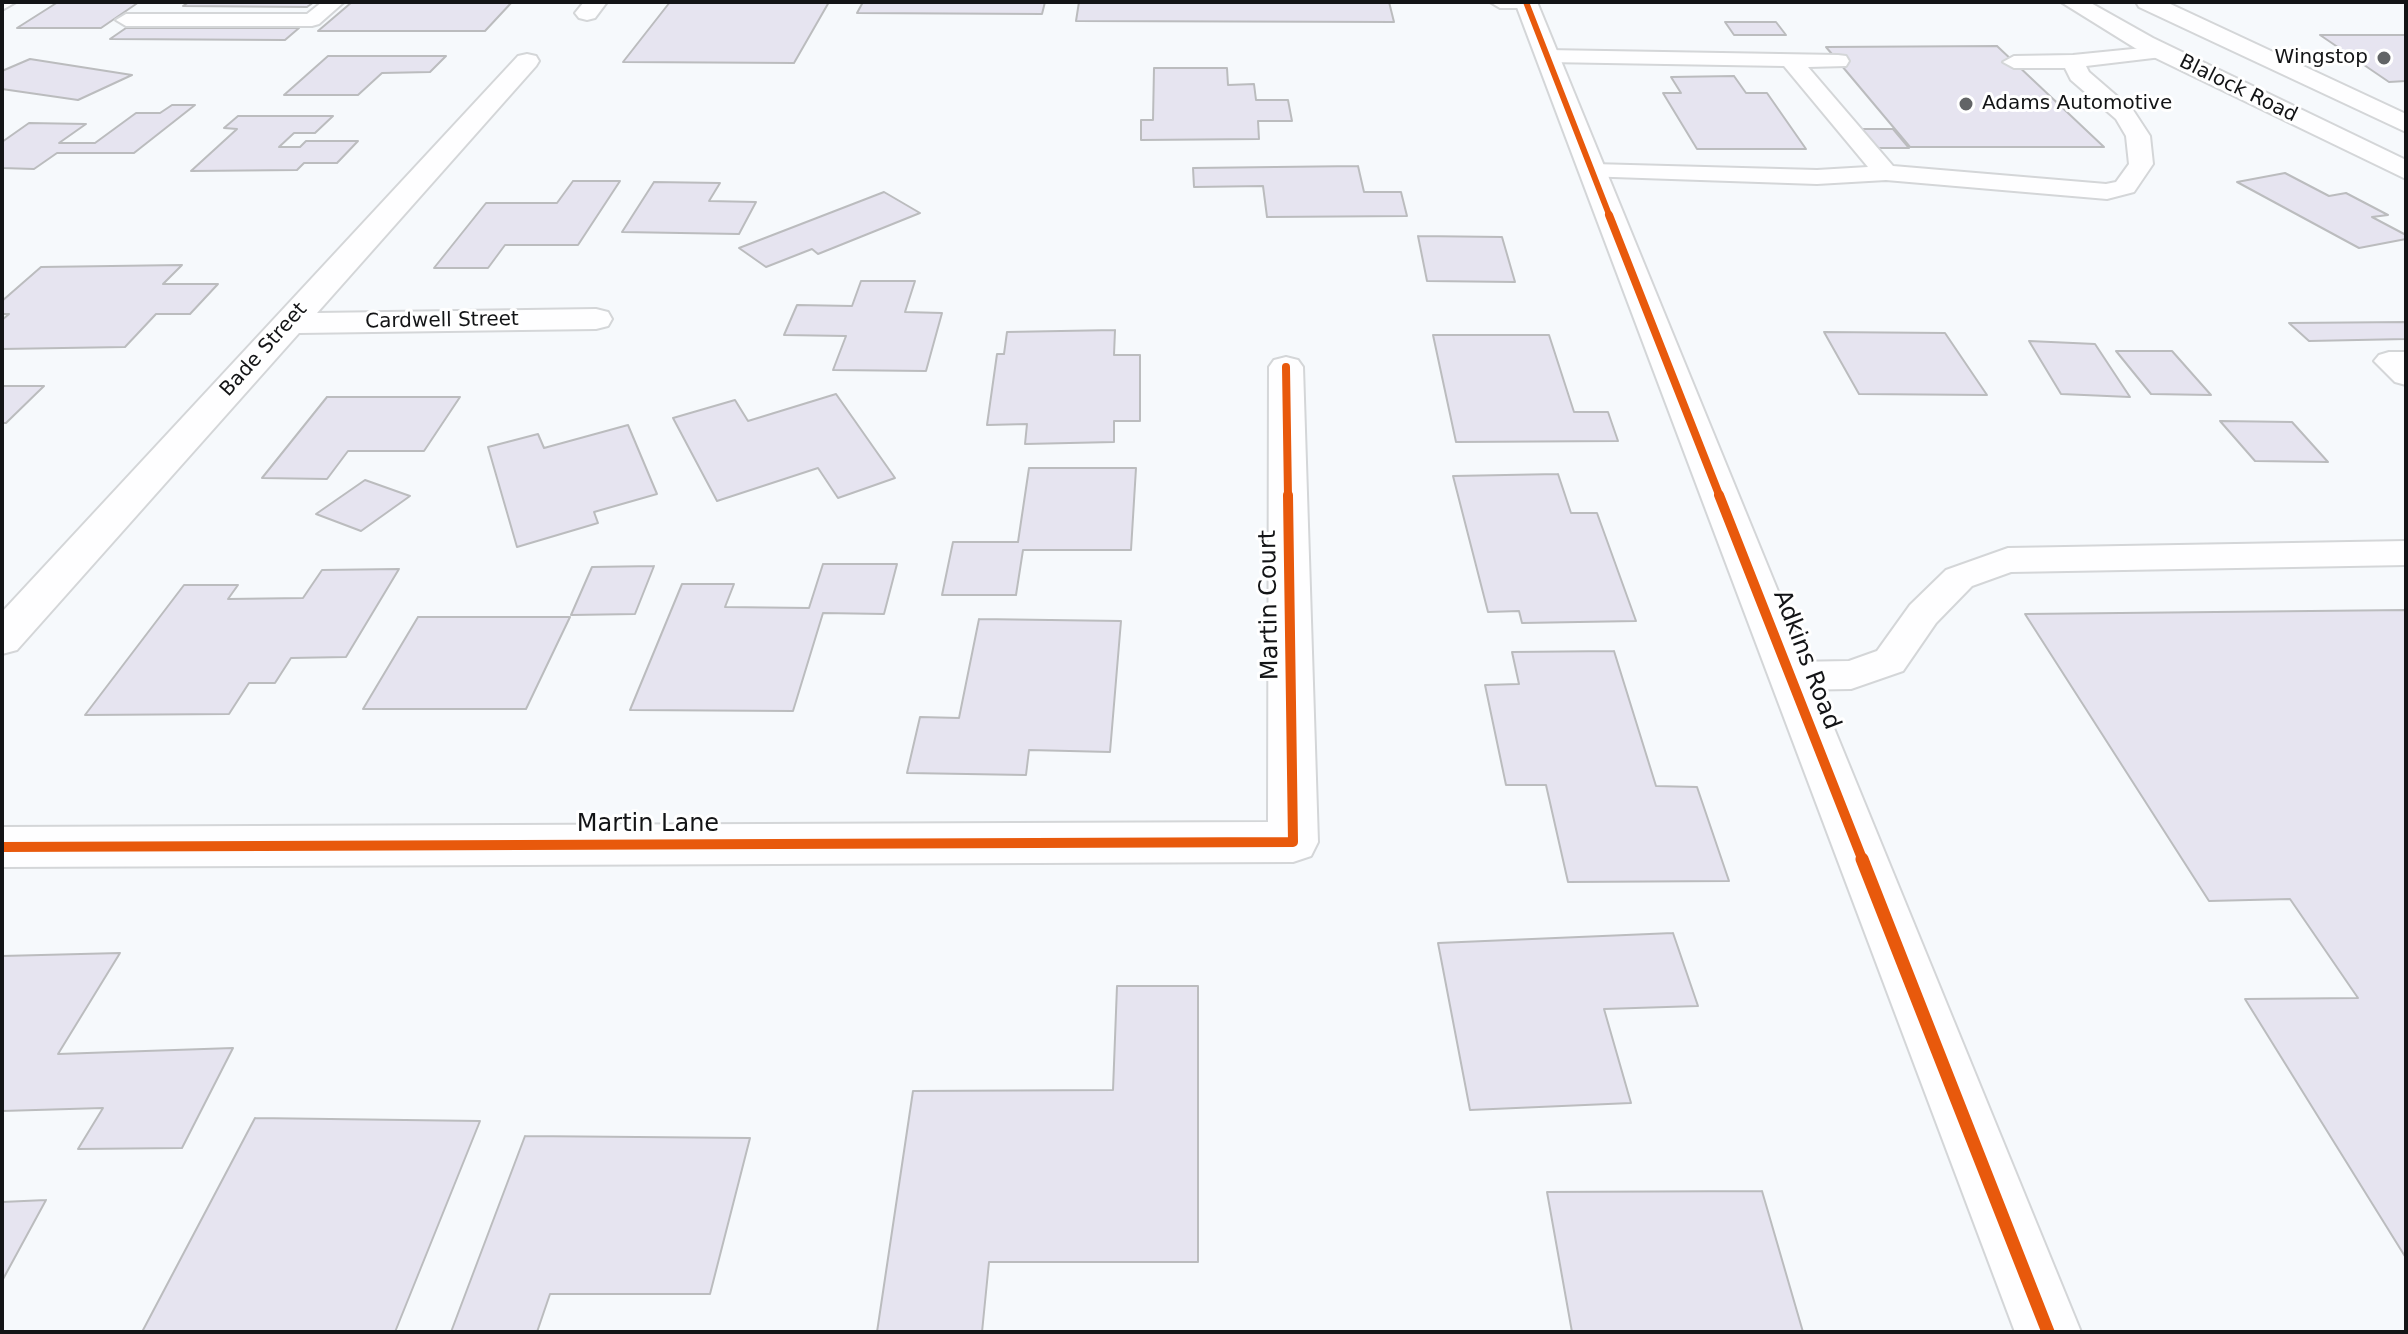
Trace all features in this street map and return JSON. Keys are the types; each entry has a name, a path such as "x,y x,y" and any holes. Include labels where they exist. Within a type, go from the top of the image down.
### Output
{"street":[{"name":"Adkins Road","path":"1526,2 2048,1332"},
{"name":"Blalock Road","path":"2072,2 2163,52 2406,171"},
{"name":"Blalock Road","path":"2147,2 2406,124"},
{"name":"Bade Street","path":"2,639 527,61"},
{"name":"Cardwell Street","path":"289,323 596,319"},
{"name":"Martin Court","path":"1286,367 1293,842"},
{"name":"Martin Lane","path":"2,847 1293,842"}],"lane":[{"path":"126,20 312,20 334,2"},
{"path":"1500,2 1526,2"},
{"path":"2014,62 2073,61 2163,52"},
{"path":"1547,56 1838,61"},
{"path":"1791,61 1886,173"},
{"path":"1593,171 1817,177 1886,173 2069,190 2107,192 2125,187 2141,164 2138,136 2125,115 2079,75 2073,61"},
{"path":"2406,361 2389,361 2406,376"},
{"path":"1791,676 1851,675 1890,661 1923,614 1959,578 2008,560 2406,553"}],"building":[{"path":"58,2 139,2 101,28 17,28"},
{"path":"189,2 314,2 307,7 183,6"},
{"path":"352,2 512,2 485,31 318,31"},
{"path":"670,2 829,2 794,63 623,62"},
{"path":"863,2 1045,2 1042,14 857,13"},
{"path":"1079,2 1389,2 1394,22 1076,21"},
{"path":"1725,22 1776,22 1786,35 1734,35"},
{"path":"126,28 299,28 285,40 110,39"},
{"path":"2320,35 2406,35 2406,81 2389,82"},
{"name":"Adams Automotive","path":"1997,46 2104,147 1910,147 1826,47"},
{"path":"328,56 446,56 430,72 382,73 358,95 284,95"},
{"path":"30,59 132,75 78,100 2,89 2,71"},
{"path":"1154,68 1227,68 1228,85 1254,84 1256,100 1288,100 1292,121 1258,121 1259,139 1141,140 1141,120 1153,120"},
{"path":"1734,76 1746,93 1767,93 1806,149 1697,149 1663,93 1681,93 1671,77"},
{"path":"172,105 195,105 134,153 57,153 34,169 2,168 2,142 29,123 86,124 59,143 95,143 136,113 160,113"},
{"path":"238,116 333,116 315,133 294,133 279,147 300,147 306,141 358,141 337,163 304,163 297,170 191,171 237,129 224,128"},
{"path":"1861,129 1893,129 1909,148 1876,148"},
{"path":"1358,166 1364,192 1401,192 1407,216 1267,217 1263,186 1194,187 1193,168"},
{"path":"2285,173 2329,196 2346,193 2388,215 2372,217 2406,235 2406,239 2359,248 2237,182"},
{"path":"573,181 620,181 578,245 505,245 488,268 434,268 486,203 557,203"},
{"path":"654,182 720,183 709,201 756,202 739,234 622,232"},
{"path":"884,192 920,213 818,254 812,249 766,267 739,248"},
{"path":"1418,236 1502,237 1515,282 1427,281"},
{"path":"182,265 163,284 218,284 190,314 156,314 125,347 2,349 2,320 9,314 2,314 2,301 41,267"},
{"path":"861,281 915,281 905,312 942,313 926,371 833,370 846,336 784,335 797,305 852,306"},
{"path":"2406,322 2406,339 2309,341 2289,323"},
{"path":"1115,330 1114,355 1140,355 1140,421 1114,421 1114,442 1025,444 1027,424 987,425 997,354 1004,354 1007,332"},
{"path":"1824,332 1945,333 1987,395 1859,394"},
{"path":"1433,335 1549,335 1574,412 1608,412 1618,441 1456,442"},
{"path":"2029,341 2095,344 2130,397 2061,394"},
{"path":"2116,351 2172,351 2211,395 2151,394"},
{"path":"2,386 44,386 6,423 2,423"},
{"path":"836,394 895,478 838,498 818,468 717,501 673,418 735,400 748,421"},
{"path":"327,397 460,397 424,451 348,451 327,479 262,478"},
{"path":"2220,421 2292,422 2328,462 2255,461"},
{"path":"628,425 657,494 594,512 598,523 517,547 488,447 538,434 544,448"},
{"path":"1029,468 1136,468 1131,550 1023,550 1016,595 942,595 953,542 1018,542"},
{"path":"1558,474 1571,513 1597,513 1636,621 1522,623 1519,611 1488,612 1453,476"},
{"path":"365,480 410,496 361,531 316,514"},
{"path":"823,564 897,564 884,614 823,613 793,711 630,710 682,584 734,584 725,607 809,608"},
{"path":"654,566 635,614 571,615 592,567"},
{"path":"399,569 346,657 291,658 275,683 249,683 229,714 85,715 184,585 238,585 228,599 303,598 322,570"},
{"path":"2406,610 2406,1258 2245,999 2358,998 2290,899 2209,901 2025,614"},
{"path":"418,617 570,617 526,709 363,709"},
{"path":"979,619 1121,621 1110,752 1029,750 1026,775 907,773 920,717 959,718"},
{"path":"1614,651 1656,786 1697,787 1729,881 1568,882 1546,785 1506,785 1485,685 1519,684 1512,652"},
{"path":"1673,933 1698,1006 1604,1009 1631,1103 1470,1110 1438,943"},
{"path":"120,953 58,1054 233,1048 182,1148 78,1149 103,1108 2,1111 2,956"},
{"path":"1117,986 1198,986 1198,1262 989,1262 982,1332 877,1332 913,1091 1113,1090"},
{"path":"255,1118 480,1121 395,1332 142,1332"},
{"path":"525,1136 750,1138 710,1294 550,1294 537,1332 451,1332"},
{"path":"1762,1191 1803,1332 1572,1332 1547,1192"},
{"path":"46,1200 2,1281 2,1202"}],"cycle path":[{"path":"1526,2 2048,1332"},
{"path":"2,847 1293,842 1286,367"}],"place":[{"name":"Wingstop","path":"2384,58"},
{"name":"Adams Automotive","path":"1966,104"}]}
